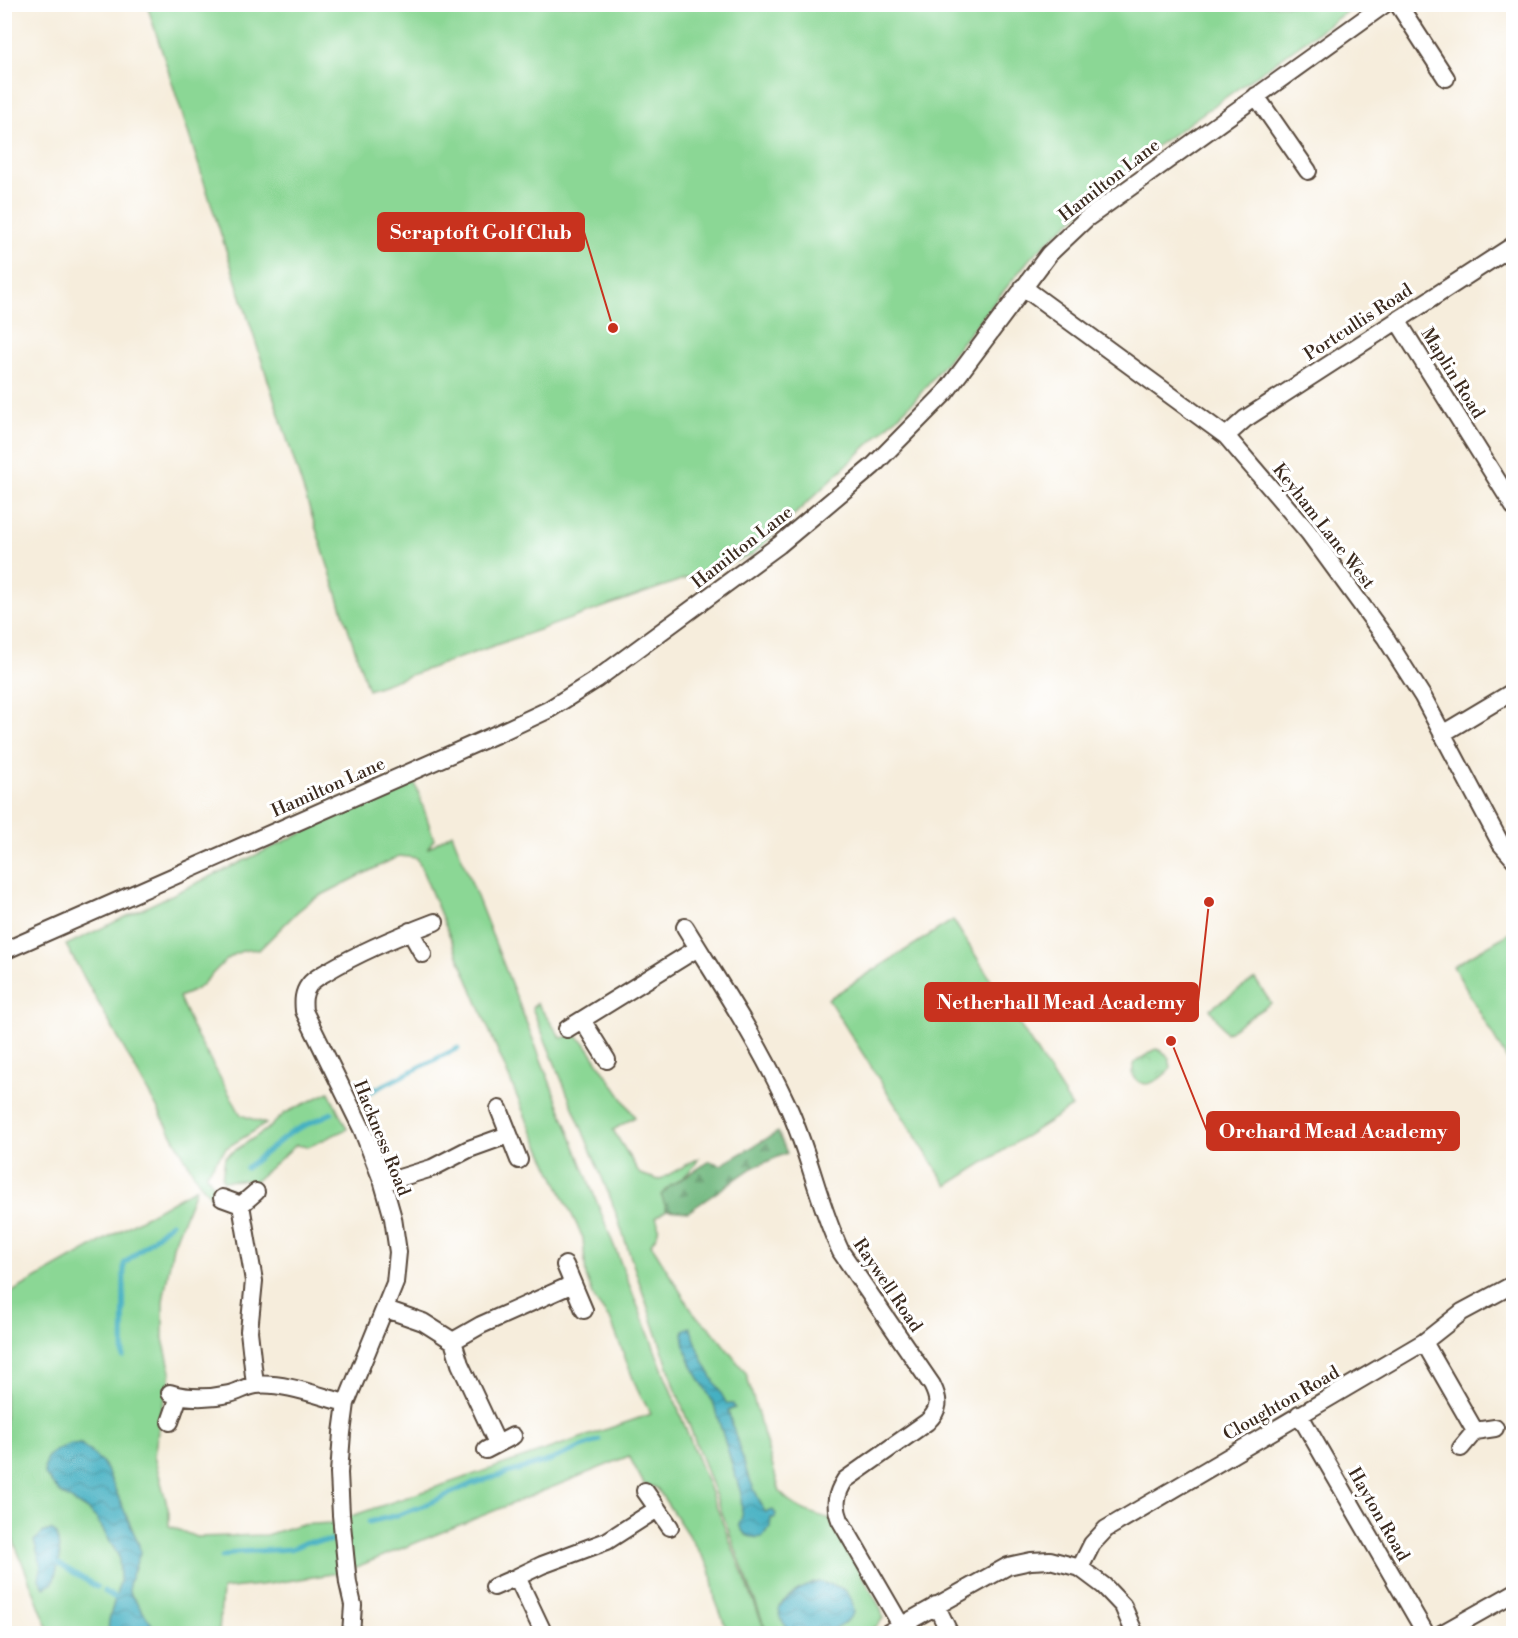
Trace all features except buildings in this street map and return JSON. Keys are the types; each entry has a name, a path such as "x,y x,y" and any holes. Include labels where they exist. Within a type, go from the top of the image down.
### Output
{"street":[{"name":"Hamilton Lane","path":"4,951 499,733 548,710 597,679 778,545 873,466 945,393 1049,254 1086,219 1385,4"},
{"path":"1398,4 1446,78"},
{"path":"1256,96 1308,171"},
{"name":"Portcullis Road","path":"1226,436 1245,419 1514,245"},
{"name":"Keyham Lane West","path":"1023,287 1226,436 1309,532 1378,627 1423,697 1501,844 1514,859"},
{"name":"Maplin Road","path":"1397,320 1514,507"},
{"path":"1443,734 1514,691"},
{"name":"Hackness Road","path":"351,1634 353,1605 348,1583 339,1473 346,1403 395,1283 398,1252 393,1218 383,1183 362,1129 304,1011 303,1000 305,991 311,982 347,960 435,922"},
{"name":"Raywell Road","path":"685,927 761,1052 786,1102 800,1135 831,1232 841,1252 932,1385 937,1396 936,1414 845,1480 838,1491 836,1510 840,1520 901,1625"},
{"path":"410,931 423,954"},
{"path":"567,1029 698,948"},
{"path":"582,1020 607,1060"},
{"path":"499,1109 519,1160"},
{"path":"383,1183 432,1168 470,1149 508,1135"},
{"path":"241,1205 256,1192"},
{"path":"222,1198 241,1205"},
{"path":"241,1205 254,1281 249,1331 255,1385"},
{"path":"565,1265 584,1310"},
{"path":"453,1341 481,1325 573,1284"},
{"name":"Cloughton Road","path":"1080,1568 1092,1544 1106,1529 1424,1342 1462,1312 1514,1284"},
{"path":"386,1309 423,1322 453,1341 460,1364 499,1443"},
{"path":"1424,1342 1475,1431"},
{"path":"170,1422 174,1394 205,1397 229,1394 255,1385 298,1390 346,1403"},
{"name":"Hayton Road","path":"1299,1414 1426,1634"},
{"path":"1461,1448 1475,1431 1495,1428"},
{"path":"645,1491 670,1527"},
{"path":"494,1587 543,1565 607,1541 657,1509"},
{"path":"886,1634 1008,1566 1050,1560 1080,1568 1104,1586 1124,1606 1135,1634"},
{"path":"517,1577 544,1634"},
{"path":"1440,1634 1514,1593"},
{"path":"936,1605 950,1634"}],"green space":[{"path":"147,5 1356,5 1144,155 1032,256 915,400 752,555 368,690"},
{"path":"414,780 434,839 427,849 452,833 766,1633 728,1633 715,1599 710,1568 657,1488 644,1484 629,1456 344,1572 222,1589 219,1633 50,1633 5,1519 5,1296 196,1188 173,1246 163,1301 163,1339 171,1372 162,1407 154,1456 169,1512 169,1526 196,1537 266,1535 298,1525 331,1523 651,1414 637,1389 611,1321 595,1300 586,1276 583,1238 526,1118 417,858 399,856 312,900 259,950 240,952 232,956 197,989 179,997 193,1029 241,1115 266,1124 226,1148 206,1174 215,1188 231,1188 216,1203 198,1181 66,945"},
{"path":"953,920 1072,1107 947,1186 828,999"},
{"path":"1513,931 1513,1070 1453,966"},
{"path":"1255,979 1271,1003 1226,1033 1210,1009"},
{"path":"537,1003 561,1038 575,1035 585,1043 635,1117 613,1130 640,1174 659,1180 699,1158 687,1174 662,1195 667,1210 656,1217 658,1231 651,1244 694,1314 711,1329 746,1373 780,1492 797,1506 831,1519 881,1609 883,1618 877,1626 864,1633 767,1633 676,1390 612,1202 532,1008"},
{"path":"1156,1049 1167,1056 1171,1068 1151,1083 1141,1083 1132,1073 1135,1062"},
{"path":"329,1092 347,1129 308,1147 296,1145 254,1182 224,1181 222,1179 225,1157 269,1128 285,1113"},
{"path":"778,1132 787,1153 752,1168 688,1212 667,1210 661,1195 670,1186 710,1161 721,1165"}],"water":[{"path":"690,1327 704,1363 727,1404 733,1404 735,1408 728,1411 748,1476 765,1512 773,1510 776,1514 775,1518 771,1518 770,1527 762,1537 748,1536 739,1525 742,1516 741,1494 713,1402 693,1368 685,1348 683,1333"},
{"path":"71,1444 81,1444 102,1462 107,1470 139,1545 140,1553 129,1584 129,1592 158,1633 108,1633 109,1620 120,1581 119,1557 96,1518 60,1493 45,1475 45,1462 50,1454"},
{"path":"51,1530 57,1534 60,1558 53,1583 44,1588 39,1579 41,1565 34,1541 44,1532"},
{"path":"820,1582 844,1590 851,1598 854,1613 840,1626 825,1632 789,1633 780,1616 779,1607 797,1591"}],"waterway":[{"path":"362,1096 458,1048"},
{"path":"246,1168 293,1131 332,1113"},
{"path":"123,1357 124,1264 171,1223"},
{"path":"369,1522 398,1515 471,1484 551,1460 599,1440"},
{"path":"222,1557 236,1552 291,1549 307,1542 331,1541"},
{"path":"59,1564 97,1587"},
{"path":"104,1591 115,1598"}],"place":[{"name":"Scraptoft Golf Club","path":"613,328"},
{"name":"Netherhall Mead Academy","path":"1209,902"},
{"name":"Orchard Mead Academy","path":"1171,1041"}]}
